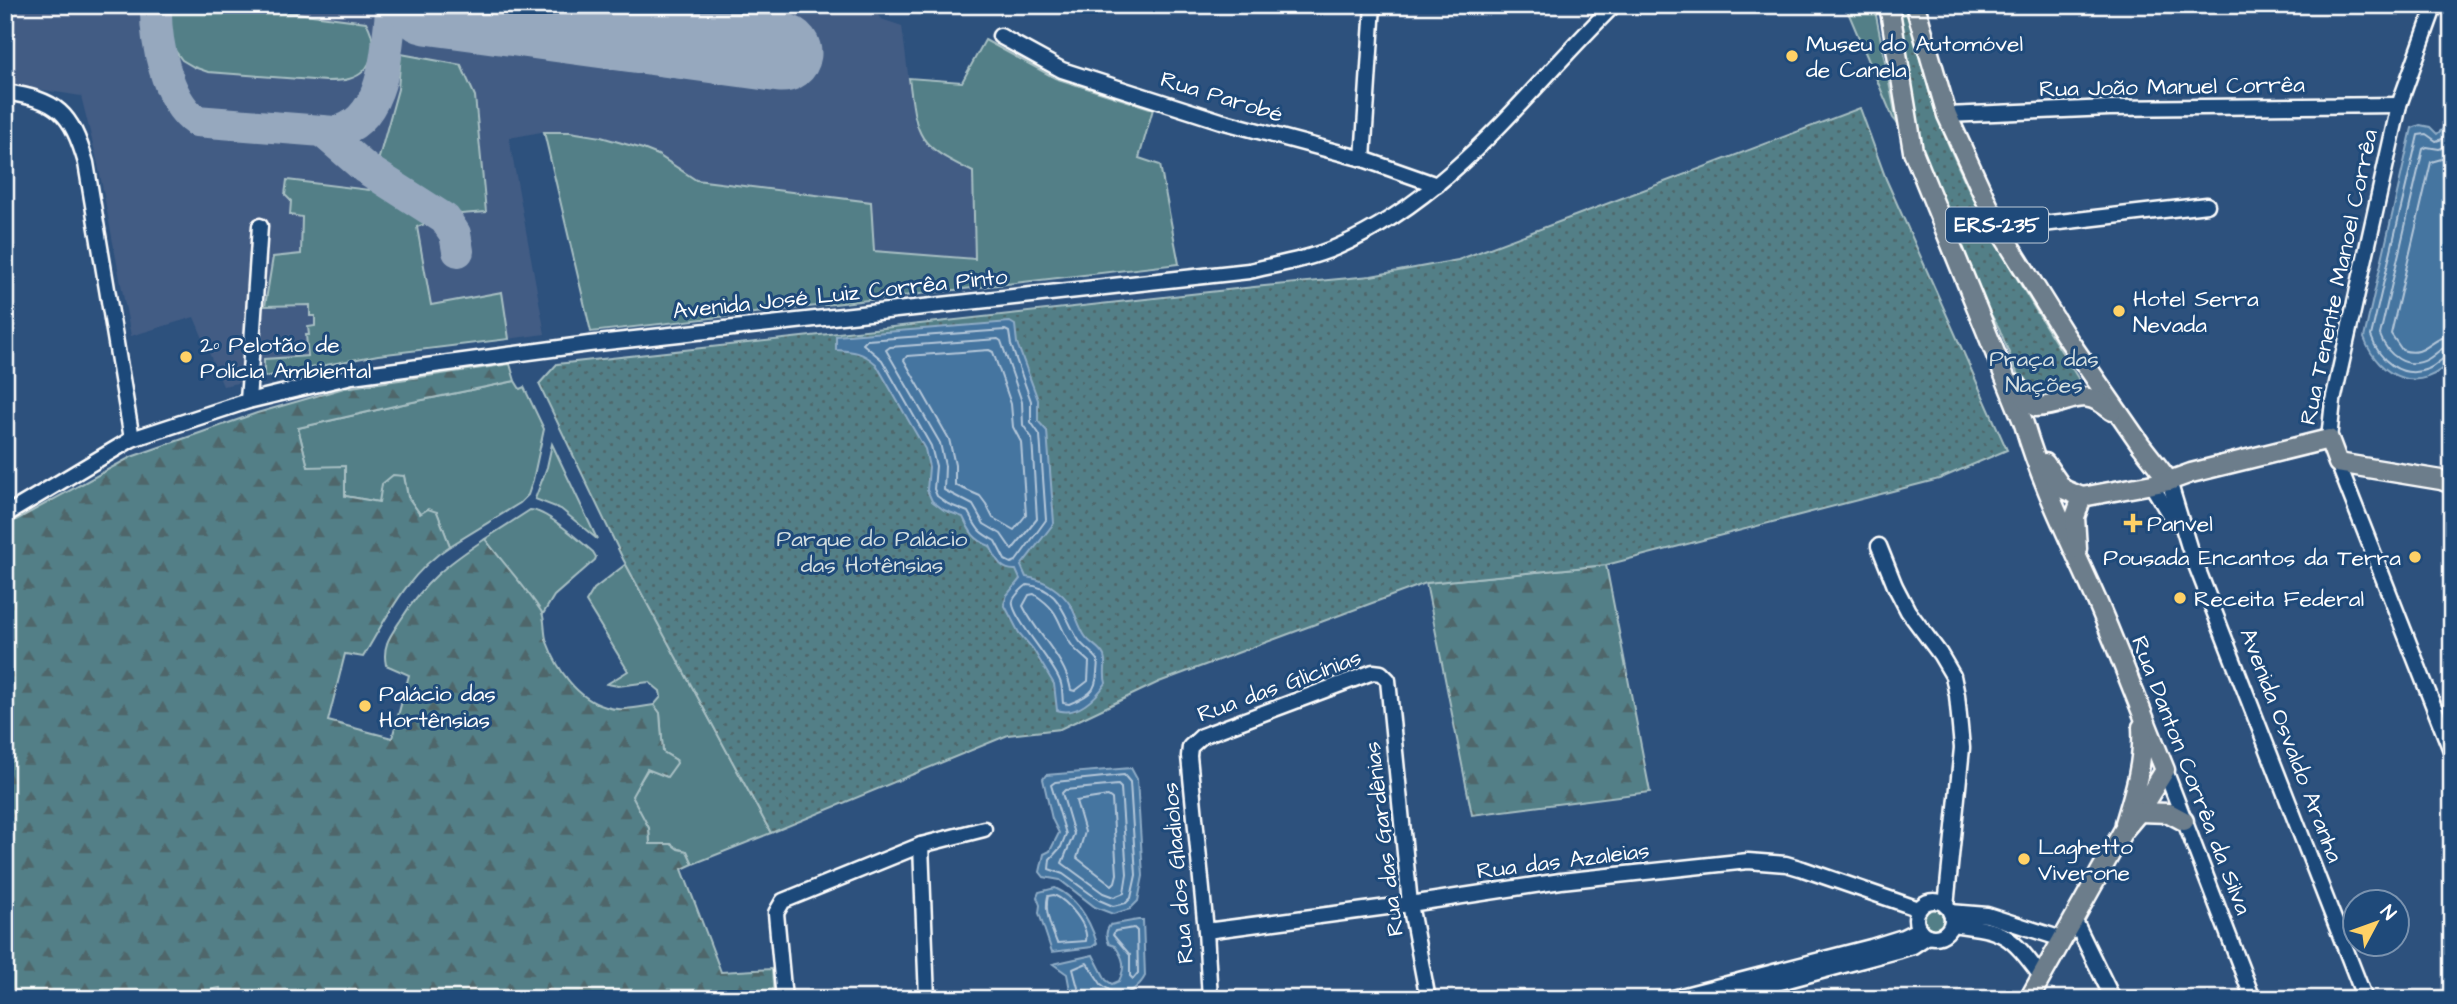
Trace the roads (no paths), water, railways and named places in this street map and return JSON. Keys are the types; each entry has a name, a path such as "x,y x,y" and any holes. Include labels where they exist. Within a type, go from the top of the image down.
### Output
{"main road":[{"name":"Avenida Osvaldo Aranha","path":"1915,5 1947,115 1999,229 2065,335 2169,481"},
{"name":"ERS-235","path":"1888,11 1913,150 2024,424"},
{"path":"2065,335 2086,378 2084,389 2075,398"},
{"path":"1991,341 2029,403 2036,407 2055,405"},
{"path":"2125,422 2095,398 2075,398 2055,405 2024,424 2056,481 2070,494 2082,497 2169,481 2191,473 2329,439"},
{"name":"Rua Danton Corrêa da Silva","path":"2024,424 2036,466 2083,569 2165,770"},
{"name":"Rua Tenente Manoel Corrêa","path":"2329,439 2338,463"},
{"path":"2122,488 2139,472 2141,445"},
{"path":"2338,463 2452,484"},
{"name":"Rua Danton Corrêa da Silva","path":"2082,497 2075,517 2075,541 2083,569"},
{"path":"2123,831 2141,770 2144,750 2142,713"},
{"path":"2029,999 2123,831 2139,812 2165,770"},
{"path":"2139,812 2169,813 2184,821"}],"street":[{"path":"1363,159 1373,5"},
{"name":"Avenida José Luiz Corrêa Pinto","path":"5,514 132,439 248,401 352,376 486,357 1249,271 1308,258 1338,247 1399,212 1437,185 1487,141 1614,5"},
{"name":"Rua Tenente Manoel Corrêa","path":"2329,439 2333,401 2399,105 2435,5"},
{"name":"Rua Parobé","path":"1000,36 1062,70 1221,121 1363,159 1437,185"},
{"path":"5,92 31,97 52,105 72,125 79,141 86,163 132,439"},
{"name":"Rua João Manuel Corrêa","path":"1947,115 2122,108 2399,105"},
{"path":"1999,229 2207,205"},
{"path":"248,401 260,226"},
{"name":"Rua Tenente Manoel Corrêa","path":"2338,463 2452,753"},
{"name":"Avenida Osvaldo Aranha","path":"2169,481 2189,547 2365,999"},
{"name":"Avenida Osvaldo Aranha","path":"2151,484 2189,547"},
{"path":"1670,999 1903,937 1924,933 1934,937 1945,934 1949,914 1962,748 1957,695 1953,676 1941,654 1908,611 1879,546"},
{"name":"Rua das Glicínias","path":"1192,744 1202,736 1368,674 1384,675"},
{"name":"Rua das Gardênias","path":"1384,675 1388,680 1410,904 1428,999"},
{"name":"Rua dos Gladiolos","path":"1192,744 1189,756 1210,999"},
{"name":"Rua Danton Corrêa da Silva","path":"2165,770 2253,999"},
{"path":"784,999 776,913 783,901 921,845 984,829"},
{"path":"921,845 927,999"},
{"name":"Rua das Azaleias","path":"1206,931 1561,881 1748,861 1786,864 1919,909"},
{"path":"1924,933 1917,922 1919,909 1932,902 1949,914 2007,937 2018,945 2041,976"},
{"path":"1949,914 1987,915 2062,939"},
{"path":"2074,919 2112,999"},
{"path":"1717,999 1913,946 1924,933"}],"water":[{"path":"2420,125 2430,127 2437,134 2444,128 2452,130 2452,359 2427,377 2414,379 2402,378 2380,364 2364,338 2412,128"},
{"path":"1010,322 1015,325 1017,343 1038,400 1038,421 1047,431 1054,523 1021,566 1026,577 1051,586 1067,600 1085,636 1100,650 1105,659 1106,683 1085,705 1072,711 1057,710 1054,684 1033,649 1019,633 1004,604 1007,595 1020,579 1016,570 1002,566 990,546 973,535 963,517 944,510 932,501 927,490 929,467 925,449 876,364 858,353 836,350 836,336"},
{"path":"1131,768 1137,779 1143,876 1138,901 1130,909 1113,914 1095,907 1060,880 1044,877 1040,872 1044,854 1050,851 1059,833 1052,819 1043,779 1046,775"},
{"path":"1055,888 1076,904 1086,919 1097,943 1092,947 1052,952 1039,913 1037,897 1039,892"},
{"path":"1143,920 1145,976 1139,984 1115,997 1077,999 1074,995 1060,994 1070,990 1067,974 1053,964 1093,955 1106,980 1112,984 1119,981 1123,963 1115,946 1109,944 1107,930 1110,925"}],"place":[{"name":"Museu do Automóvel de Canela","path":"1792,56"},
{"name":"Hotel Serra Nevada","path":"2119,311"},
{"name":"2º Pelotão de Polícia Ambiental","path":"186,357"},
{"name":"Panvel","path":"2133,523"},
{"name":"Pousada Encantos da Terra","path":"2415,557"},
{"name":"Receita Federal","path":"2180,598"},
{"name":"Palácio das Hortênsias","path":"365,706"},
{"name":"Laghetto Viverone","path":"2024,859"}],"park label":[{"name":"Praça das Nações","path":"2044,371"},
{"name":"Parque do Palácio das Hotênsias","path":"872,551"}]}
